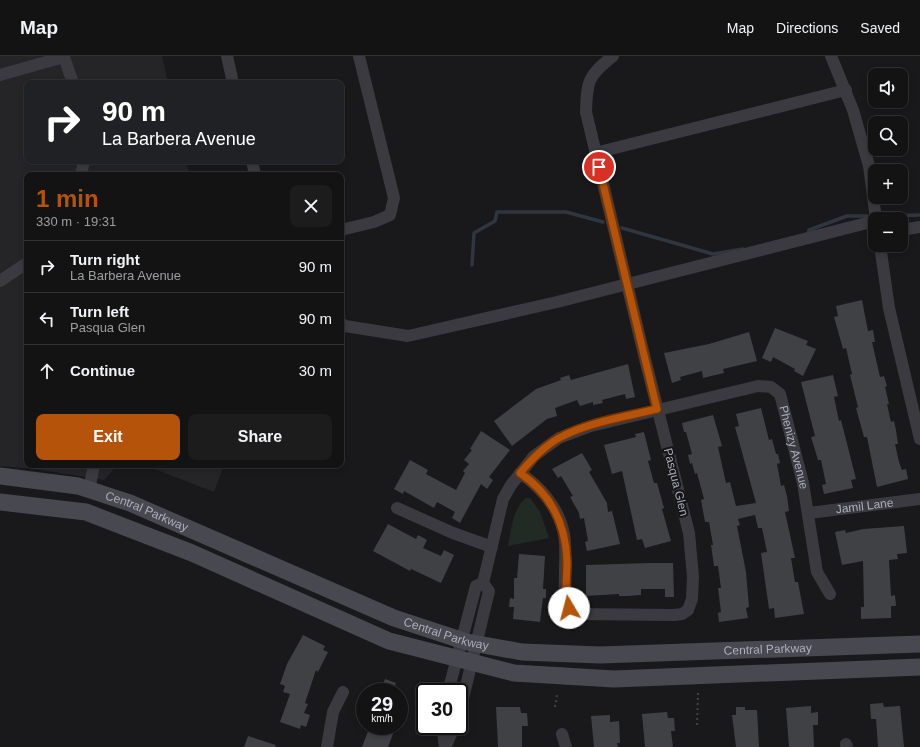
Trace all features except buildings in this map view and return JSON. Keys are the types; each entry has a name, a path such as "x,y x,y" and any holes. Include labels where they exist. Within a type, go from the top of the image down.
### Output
{"main road":[{"name":"Central Parkway","path":"0,476 37,479 78,486 130,503 394,618 514,673 614,679 920,667"},
{"name":"Central Parkway","path":"0,502 86,512 192,553 389,642 466,652 522,652 600,655 920,644"}],"street":[{"path":"227,56 232,80"},
{"path":"344,229 374,222 390,215 394,198 359,56"},
{"name":"Pasqua Glen","path":"520,473 532,482 548,498 557,515 564,534 567,562 566,599 569,608 575,614 674,615 682,614 688,610 692,599 693,577 689,533 657,409 586,112 587,91 594,72 613,56"},
{"path":"830,56 846,90 853,110 869,166 875,212"},
{"path":"0,75 64,57 72,80"},
{"path":"595,152 846,90"},
{"path":"344,325 408,336 468,324 868,222"},
{"path":"908,229 920,228"},
{"path":"881,252 889,308 920,439"},
{"path":"0,281 24,265"},
{"name":"Phenizy Avenue","path":"657,409 758,386 771,387 780,394 796,449 809,513 817,572 830,594"},
{"path":"452,683 466,652 489,591 483,583 503,499 520,473 534,456 559,438 590,426 657,409"},
{"path":"89,490 93,468"},
{"name":"Jamil Lane","path":"809,513 920,499"},
{"path":"397,508 453,533 492,547"},
{"path":"463,683 466,652"},
{"path":"327,747 333,712 343,692"},
{"path":"562,734 566,747"},
{"path":"443,735 445,747"},
{"path":"445,747 451,735"}],"path":[{"path":"697,725 698,692"},
{"path":"556,707 557,696"}],"shaded area":[{"path":"0,56 162,56 167,80 24,80 24,164 187,164 188,172 24,172 24,468 114,468 104,480 35,469 0,466"},
{"path":"152,468 223,468 214,492"},
{"path":"526,498 530,498 540,512 549,538 508,546 515,513"}],"waterway":[{"path":"472,265 474,233 495,221 497,212 566,212 603,222"},
{"path":"908,215 920,215"},
{"path":"808,235 809,230 847,216 867,216"},
{"path":"622,228 713,254 743,249"}],"route":[{"path":"569,608 566,599 567,562 564,534 557,515 548,498 532,482 520,473 534,456 559,438 590,426 657,409 599,167"}]}
